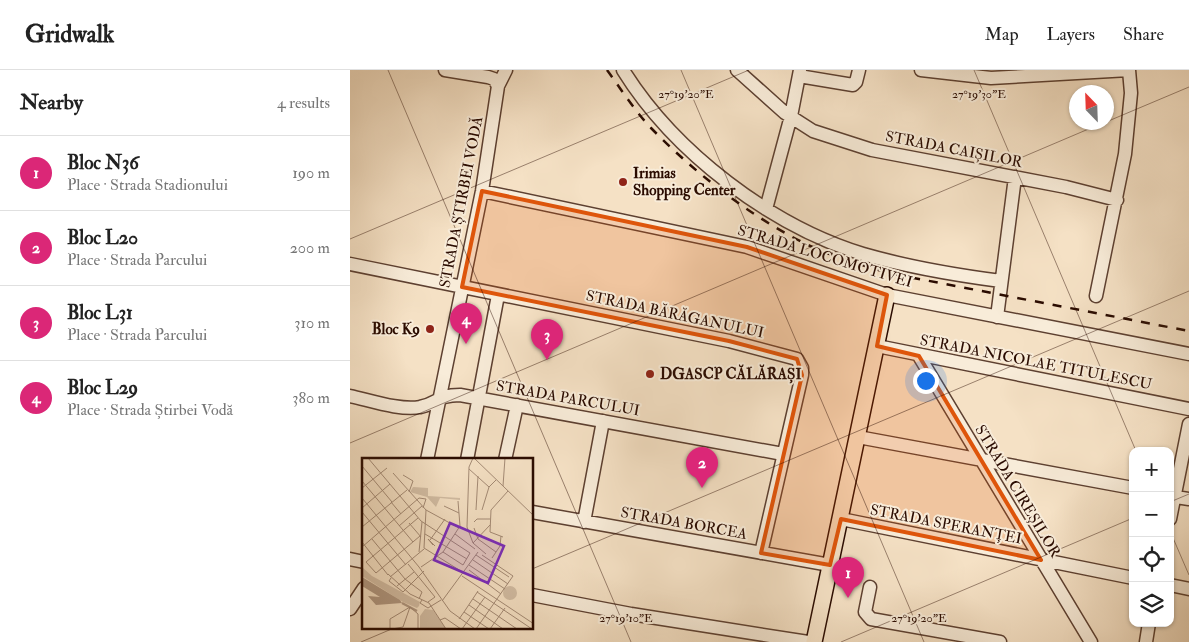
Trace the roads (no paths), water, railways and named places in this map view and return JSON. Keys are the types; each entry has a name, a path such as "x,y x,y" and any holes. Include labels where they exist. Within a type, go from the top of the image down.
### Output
{"main road":[{"path":"814,642 887,295"}],"street":[{"path":"445,70 488,77 494,79 498,86"},
{"name":"STRADA ȘTIRBEI VODĂ","path":"427,458 482,190 498,86 506,70"},
{"name":"STRADA LOCOMOTIVEI","path":"623,70 652,112 681,142 709,167 766,209 861,253 901,264 1001,282"},
{"name":"STRADA CAIȘILOR","path":"738,70 785,113 813,130 872,150 1015,177 1117,200"},
{"path":"766,209 791,116 800,73 853,85 856,82 859,70"},
{"path":"921,70 991,74 1129,70 1131,107 1117,200 1096,296"},
{"path":"997,317 1015,177"},
{"name":"STRADA LOCOMOTIVEI","path":"482,190 747,247 887,295 1189,354"},
{"name":"STRADA BĂRĂGANULUI","path":"350,264 729,341 797,359 802,368 802,374 761,553"},
{"path":"467,458 498,295"},
{"name":"STRADA NICOLAE TITULESCU","path":"877,346 1189,409"},
{"name":"STRADA CIREȘILOR","path":"919,356 978,458 1091,642"},
{"name":"STRADA PARCULUI","path":"350,396 412,408 428,405 439,397 460,395 783,454"},
{"path":"505,458 517,405"},
{"path":"584,522 603,421"},
{"path":"1174,492 1189,424"},
{"path":"858,437 1129,487"},
{"path":"1174,496 1189,499"},
{"name":"STRADA BORCEA","path":"534,512 830,565"},
{"name":"STRADA SPERANȚEI","path":"840,519 1129,577"},
{"path":"870,586 865,612 871,618 1000,642"},
{"path":"1174,586 1189,589"},
{"path":"350,609 362,591"},
{"path":"534,595 631,614 808,642"},
{"path":"1146,642 1148,627"}],"railway":[{"path":"607,70 633,107 651,128 703,176 761,219 812,247 888,273 1189,331"}],"place":[{"name":"Irimias Shopping Center","path":"623,182"},
{"name":"Bloc K9","path":"430,329"},
{"name":"Bloc L29","path":"466,344"},
{"name":"Bloc L31","path":"547,360"},
{"name":"DGASCP CĂLĂRAȘI","path":"650,374"},
{"name":"Bloc L20","path":"702,488"},
{"name":"Bloc N36","path":"848,598"}]}
